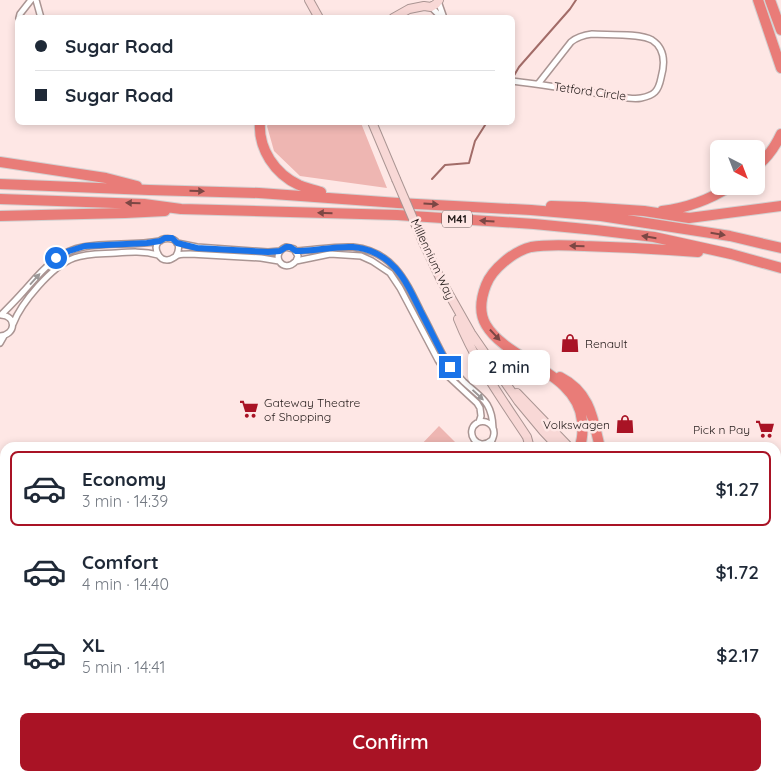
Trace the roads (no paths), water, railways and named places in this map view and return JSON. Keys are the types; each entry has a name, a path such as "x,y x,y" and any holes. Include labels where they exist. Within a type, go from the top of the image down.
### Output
{"highway":[{"path":"758,0 781,68"},
{"path":"770,0 781,30"},
{"path":"260,125 264,149 270,160 279,170 299,185 347,199"},
{"path":"765,159 770,154 781,134"},
{"path":"0,162 106,178 149,190"},
{"name":"M41","path":"0,184 268,193 531,210 601,216 721,234 781,248"},
{"path":"654,212 695,205 717,195"},
{"name":"M41","path":"0,198 144,204 181,209 397,215 534,224 654,237 731,254 781,268"},
{"path":"531,210 561,206 654,212 689,218 781,206"},
{"path":"0,216 145,213 181,209"},
{"path":"580,442 583,430 582,415 572,395 547,372 498,339 486,326 482,317 481,298 492,274 505,260 520,251 530,247 548,245 611,246 731,254"},
{"path":"547,372 573,385 584,397 593,416 599,442"}],"street":[{"path":"20,15 31,0"},
{"path":"36,0 40,15"},
{"path":"309,0 318,15"},
{"path":"398,15 422,3 438,1 442,15"},
{"path":"422,3 439,15"},
{"name":"Tetford Circle","path":"515,81 642,98 656,91 659,86 664,59 657,44 646,37 586,35 571,42 538,84"},
{"name":"Millennium Way","path":"373,125 423,242 449,296 471,333 509,387 521,397 560,442"},
{"path":"12,324 9,317 1,315 44,269 56,258 69,251 85,246 147,243 172,238 177,243 179,250 176,256"},
{"path":"160,241 156,248 162,259 166,260 171,260 183,254 190,254 261,258 279,261 285,266 289,266 296,262 330,254 361,256 372,261 390,273 449,377 477,403 482,416 480,422"},
{"path":"177,243 197,248 268,252 280,251 286,247 296,251 353,247 375,253 389,262 399,272 450,367 487,403 490,409 494,434 489,442"},
{"path":"279,261 280,251"},
{"path":"296,251 298,256 296,262"},
{"path":"0,343 2,336 10,332 12,324 21,308 38,287 57,268 68,261 91,254 143,252 158,254"},
{"path":"449,296 465,336 479,364 527,437 528,442"},
{"path":"476,442 472,436 475,425 480,422 487,422 493,428"}],"waterway":[{"path":"515,74 576,0"},
{"path":"432,179 445,165 469,163 475,141 485,125"}],"place":[{"name":"Renault","path":"570,343"},
{"name":"Gateway Theatre of Shopping","path":"249,409"},
{"name":"Volkswagen","path":"625,424"},
{"name":"Pick n Pay","path":"765,429"}]}
